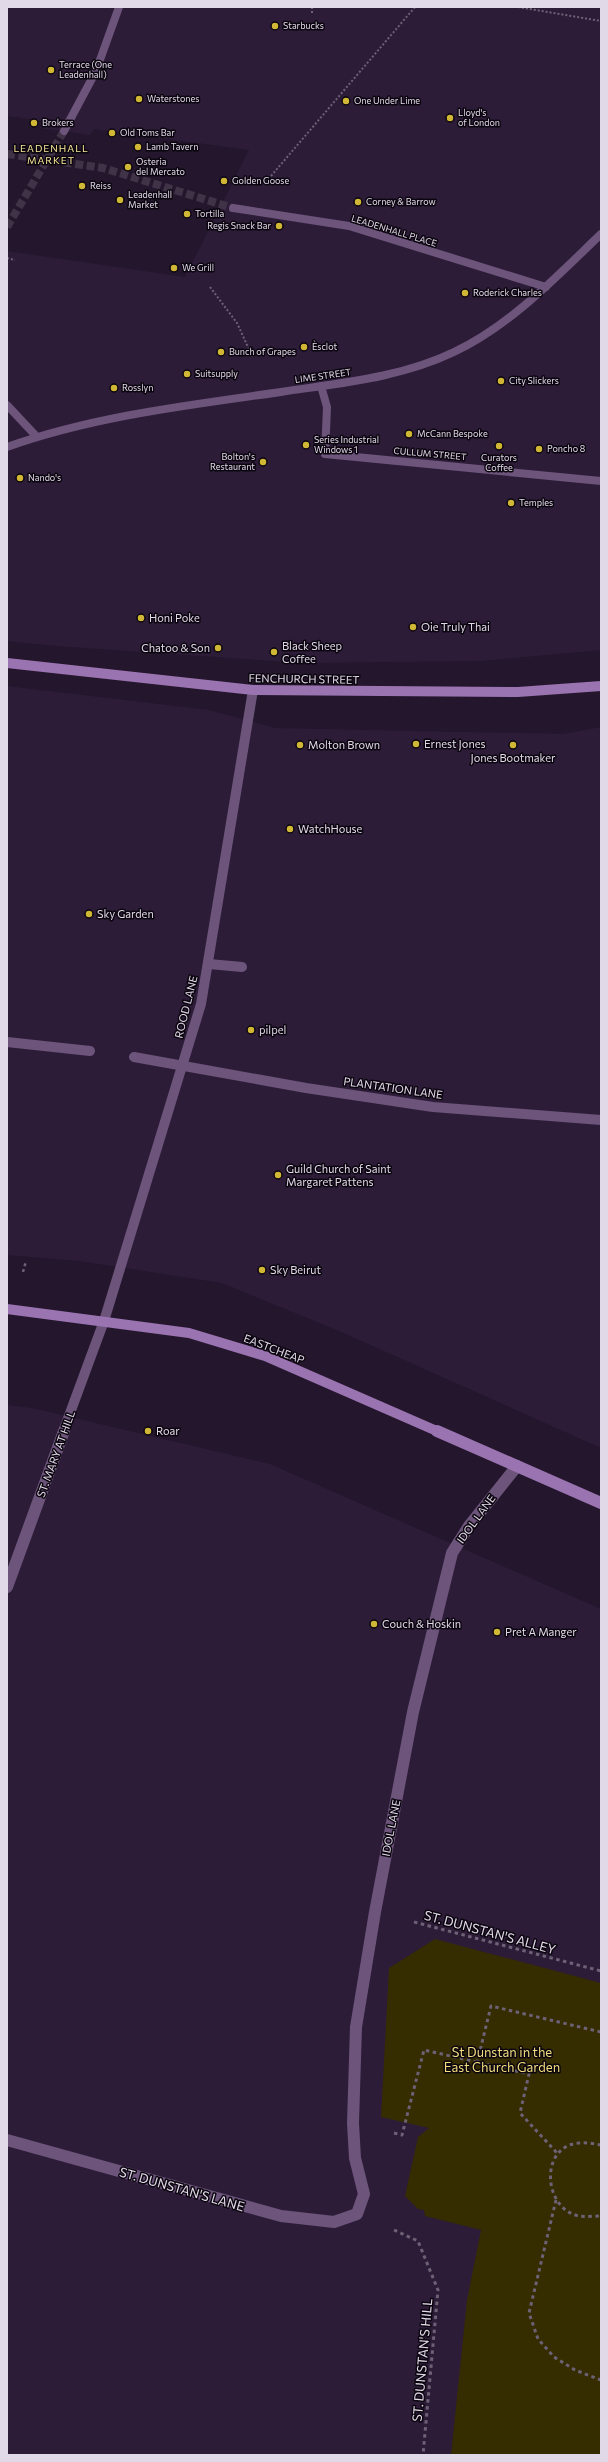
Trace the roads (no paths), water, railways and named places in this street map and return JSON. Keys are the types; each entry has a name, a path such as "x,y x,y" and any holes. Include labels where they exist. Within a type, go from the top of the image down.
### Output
{"street":[{"path":"64,131 78,110 102,58 119,7"},
{"name":"LEADENHALL PLACE","path":"233,208 349,226 546,287"},
{"name":"LIME STREET","path":"7,447 36,436 121,417 395,374 432,362 467,344 516,314 601,234"},
{"name":"CULLUM STREET","path":"321,386 327,407 325,454 601,481"},
{"path":"7,405 36,436"},
{"name":"FENCHURCH STREET","path":"7,663 253,690 518,692 601,686"},
{"name":"ROOD LANE","path":"104,1321 201,1004 209,964 253,690"},
{"path":"209,964 242,967"},
{"path":"7,1042 90,1052"},
{"name":"PLANTATION LANE","path":"134,1057 433,1107 601,1120"},
{"name":"EASTCHEAP","path":"7,1309 104,1321 189,1334 265,1356 601,1503"},
{"name":"ST. MARY AT HILL","path":"7,1586 104,1321"},
{"name":"IDOL LANE","path":"357,2214 364,2194 355,2158 353,2123 356,2028 375,1912 413,1712 452,1553 468,1526 517,1466"},
{"name":"ST. DUNSTAN'S LANE","path":"7,2140 281,2216 334,2222 357,2214"}],"tunnel":[{"path":"47,160 64,131"},
{"path":"7,154 47,160"},
{"path":"7,227 47,160"},
{"path":"47,160 103,168 233,208"}],"place":[{"name":"Starbucks","path":"275,26"},
{"name":"Terrace (One Leadenhall)","path":"51,70"},
{"name":"Waterstones","path":"139,99"},
{"name":"One Under Lime","path":"346,101"},
{"name":"Lloyd's of London","path":"450,118"},
{"name":"Brokers","path":"34,123"},
{"name":"Old Toms Bar","path":"112,133"},
{"name":"Lamb Tavern","path":"138,147"},
{"name":"Osteria del Mercato","path":"128,167"},
{"name":"Golden Goose","path":"224,181"},
{"name":"Reiss","path":"82,186"},
{"name":"Leadenhall Market","path":"120,200"},
{"name":"Corney & Barrow","path":"358,202"},
{"name":"Tortilla","path":"187,214"},
{"name":"Regis Snack Bar","path":"279,226"},
{"name":"We Grill","path":"174,268"},
{"name":"Roderick Charles","path":"465,293"},
{"name":"Èsclot","path":"304,347"},
{"name":"Bunch of Grapes","path":"221,352"},
{"name":"Suitsupply","path":"187,374"},
{"name":"City Slickers","path":"501,381"},
{"name":"Rosslyn","path":"114,388"},
{"name":"McCann Bespoke","path":"409,434"},
{"name":"Series Industrial Windows 1","path":"306,445"},
{"name":"Curators Coffee","path":"499,446"},
{"name":"Poncho 8","path":"539,449"},
{"name":"Bolton's Restaurant","path":"263,462"},
{"name":"Nando's","path":"20,478"},
{"name":"Temples","path":"511,503"},
{"name":"Honi Poke","path":"141,618"},
{"name":"Oie Truly Thai","path":"413,627"},
{"name":"Chatoo & Son","path":"218,648"},
{"name":"Black Sheep Coffee","path":"274,652"},
{"name":"Ernest Jones","path":"416,744"},
{"name":"Molton Brown","path":"300,745"},
{"name":"Jones Bootmaker","path":"513,745"},
{"name":"WatchHouse","path":"290,829"},
{"name":"Sky Garden","path":"89,914"},
{"name":"pilpel","path":"251,1030"},
{"name":"Guild Church of Saint Margaret Pattens","path":"278,1175"},
{"name":"Sky Beirut","path":"262,1270"},
{"name":"Roar","path":"148,1431"},
{"name":"Couch & Hoskin","path":"374,1624"},
{"name":"Pret A Manger","path":"497,1632"}],"district":[{"name":"LEADENHALL MARKET","path":"51,154"}],"park label":[{"name":"St Dunstan in the East Church Garden","path":"502,2060"}]}
